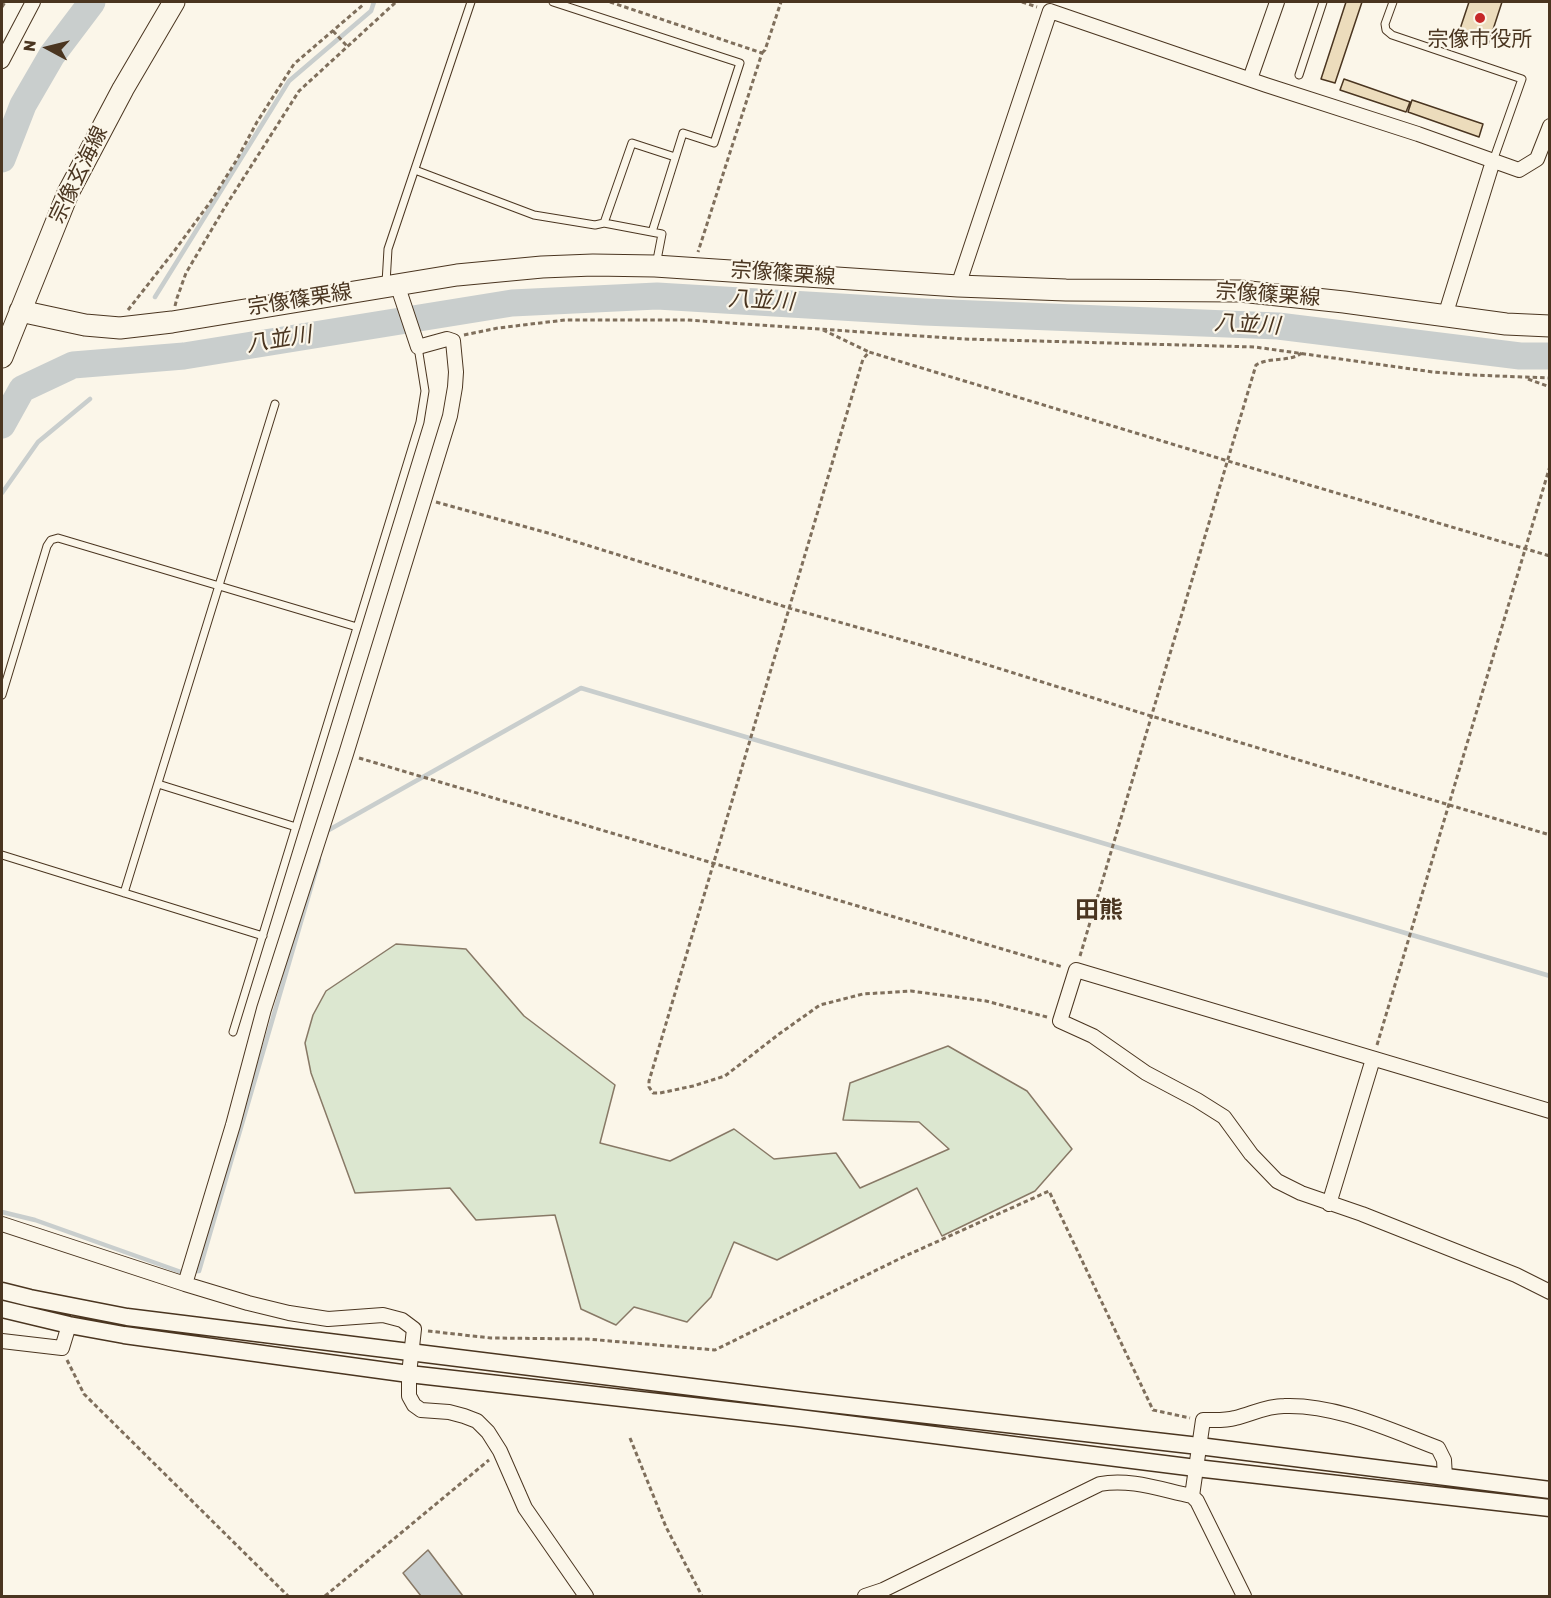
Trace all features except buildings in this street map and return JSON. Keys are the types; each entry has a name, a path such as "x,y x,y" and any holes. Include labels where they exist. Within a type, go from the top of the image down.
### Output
{"main road":[{"name":"宗像玄海線","path":"2,357 68,193 123,88 174,2"},
{"name":"宗像篠栗線","path":"20,312 85,325 120,328 394,288 457,275 593,265 693,268 958,286 1066,290 1240,291 1344,302 1506,324 1550,326"}],"street":[{"path":"2,61 33,2"},
{"path":"1250,79 1277,2"},
{"path":"958,286 1050,11 1519,170 1537,159 1550,126"},
{"path":"1444,316 1493,161"},
{"path":"186,1284 233,1125 264,1009 346,754 450,416 456,372 453,341 447,339 416,342 394,288"},
{"path":"1550,1111 1076,970 1060,1021 1093,1036 1146,1073 1224,1117 1251,1154 1277,1181 1300,1193 1362,1214 1516,1275 1550,1292"},
{"path":"1329,1204 1373,1059"},
{"path":"2,1224 186,1284 289,1313 328,1319 383,1315 402,1320 414,1329 409,1374 409,1396 414,1405 421,1410 448,1412 477,1421 488,1432 500,1451 525,1508 586,1596"},
{"path":"2,1291 127,1317 1550,1490"},
{"path":"2,1309 69,1325 409,1374 1550,1508"},
{"path":"2,1341 62,1348 69,1325"},
{"path":"1192,1496 1203,1420 1233,1419 1263,1408 1283,1406 1304,1407 1346,1415 1438,1448 1444,1460 1445,1477"},
{"path":"866,1596 883,1590 1100,1484 1112,1482 1135,1484 1192,1496 1197,1501 1244,1596"}],"lane":[{"path":"394,288 388,249 471,2"},
{"path":"553,2 740,63 714,143 683,133 652,232"},
{"path":"1299,75 1323,2"},
{"path":"1393,2 1385,24 1386,30 1392,35 1522,79 1493,161"},
{"path":"604,223 632,143 675,157"},
{"path":"415,170 534,215 595,225 604,223 662,234 655,266"},
{"path":"233,1032 420,422 425,392 416,342"},
{"path":"124,893 275,404"},
{"path":"2,694 47,546 51,540 64,539 357,627"},
{"path":"158,784 296,827"},
{"path":"2,855 263,936"}],"path":[{"path":"2,7 5,2"},
{"path":"172,322 186,273 299,91 396,2"},
{"path":"610,2 762,53"},
{"path":"693,268 762,53 781,2"},
{"path":"120,328 130,306 211,201 294,64 364,4"},
{"path":"333,31 347,46"},
{"path":"447,339 498,327 565,321 687,320 964,339 1255,347 1304,352 1433,372 1550,378"},
{"path":"822,330 869,352 1550,556"},
{"path":"869,352 863,358 713,862 649,1087 653,1093 660,1093 725,1076 820,1005 863,994 911,991 986,1000 1060,1021"},
{"path":"346,754 1076,970 1256,365 1264,360 1298,357 1304,352"},
{"path":"1526,378 1550,387"},
{"path":"1373,1059 1550,466"},
{"path":"424,499 548,533 789,608 956,655 1151,716 1550,835"},
{"path":"414,1329 491,1338 587,1339 715,1350 903,1257 1049,1191 1152,1410 1203,1420"},
{"path":"62,1348 84,1394 288,1596"},
{"path":"630,1438 666,1527 702,1596"},
{"path":"325,1596 500,1451"}],"green space":[{"path":"396,944 466,949 524,1016 615,1085 600,1143 670,1161 734,1129 774,1159 836,1153 860,1188 949,1149 919,1122 843,1120 850,1083 948,1046 1027,1091 1072,1149 1035,1191 942,1236 917,1188 777,1260 734,1242 711,1297 687,1322 634,1307 616,1325 581,1309 555,1215 476,1220 450,1188 355,1193 311,1073 305,1043 313,1015 326,991"}],"shaded area":[{"path":"428,1550 463,1596 421,1596 403,1573"}],"waterway":[{"path":"2,159 23,105 52,55 92,2"},
{"path":"155,297 289,81 371,11 374,2"},
{"name":"八並川","path":"2,425 22,389 73,365 184,356 512,303 657,296 924,312 1278,326 1520,356 1550,356"},
{"path":"2,493 38,442 90,399"},
{"path":"326,835 327,831 581,688 1550,976"},
{"path":"2,1212 35,1220 181,1272 199,1271 319,860"}],"place":[{"name":"宗像市役所","path":"1480,18"}],"district":[{"name":"田熊","path":"1099,911"}]}
